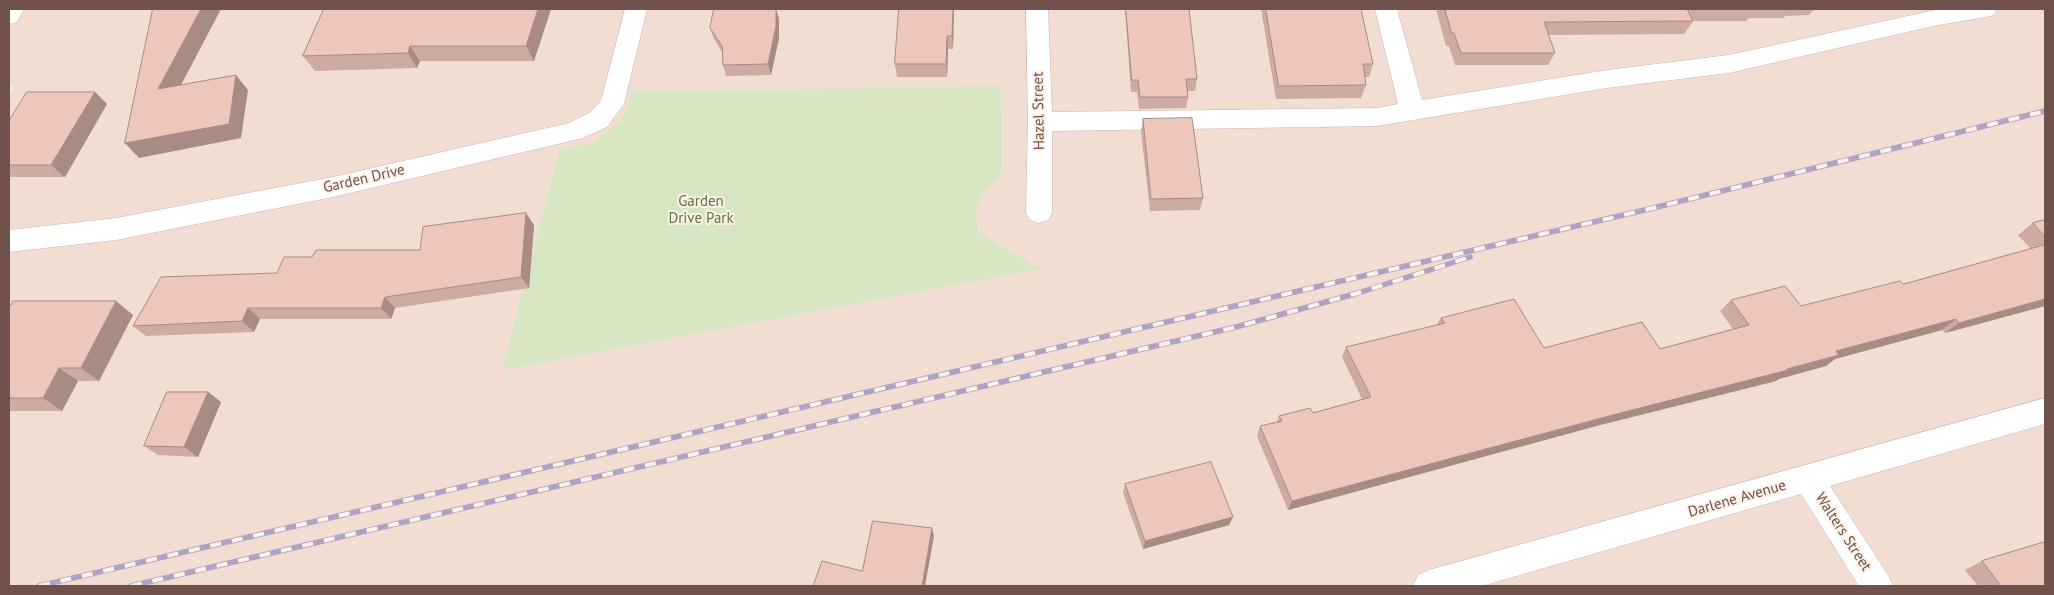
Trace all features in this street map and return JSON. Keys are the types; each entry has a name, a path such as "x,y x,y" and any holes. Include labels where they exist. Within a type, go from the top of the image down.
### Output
{"street":[{"path":"9,16 13,9"},
{"name":"Garden Drive","path":"9,241 116,229 314,191 574,131 598,120 612,104 636,9"},
{"name":"Hazel Street","path":"1037,9 1040,122 1039,213"},
{"path":"1386,9 1412,111"},
{"path":"1040,122 1378,117 1607,79 1729,64 1933,18 1986,9"},
{"name":"Darlene Avenue","path":"1429,586 2045,411"},
{"name":"Walters Street","path":"1808,478 1877,586"}],"shaded area":[{"path":"9,9 2045,9 2045,586 9,586 9,95 14,87 9,86"}],"green space":[{"name":"Garden Drive Park","path":"1001,86 1002,172 983,194 976,208 978,232 1040,269 502,370 560,149 594,142 621,121 632,92"}],"building":[{"path":"153,9 201,9 158,89 236,75 229,124 125,143"},
{"path":"324,9 538,9 526,46 410,46 408,53 303,56"},
{"path":"714,9 776,9 776,26 768,64 723,65 722,46 710,28"},
{"path":"899,9 953,9 952,36 947,36 946,64 895,64"},
{"path":"1126,9 1189,9 1197,79 1186,79 1188,97 1140,97 1138,80 1132,80"},
{"path":"1266,9 1361,9 1373,64 1363,64 1366,85 1279,86"},
{"path":"1445,9 1687,9 1693,21 1544,22 1555,53 1461,53 1454,33 1452,33"},
{"path":"27,92 95,92 51,165 9,165 9,121"},
{"path":"1192,118 1203,198 1151,199 1143,119"},
{"path":"526,213 521,277 385,297 381,308 248,308 242,321 133,326 161,277 277,273 284,257 312,257 316,250 420,250 423,227"},
{"path":"2045,220 2045,237 2033,223"},
{"path":"2045,245 2045,299 1959,323 1956,319 1836,351 1839,355 1788,370 1292,501 1260,426 1282,421 1279,416 1310,408 1313,413 1371,397 1346,347 1445,323 1441,318 1514,299 1544,348 1642,322 1660,349 1749,325 1731,300 1785,286 1801,306 1900,281 1903,284"},
{"path":"13,301 116,301 81,368 59,368 43,398 9,398 9,305"},
{"path":"167,392 208,392 184,447 144,446"},
{"path":"1211,462 1233,517 1145,541 1125,484"},
{"path":"873,521 932,528 922,586 813,586 822,561 862,571"},
{"path":"2045,542 2045,586 2001,586 1982,561"}],"railway":[{"path":"39,586 1649,209 2045,111"},
{"path":"131,586 1236,327 1358,293 1470,257"}]}
